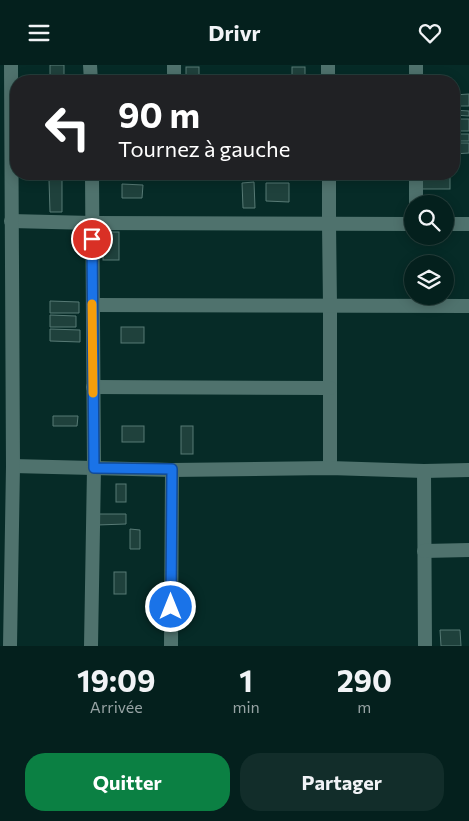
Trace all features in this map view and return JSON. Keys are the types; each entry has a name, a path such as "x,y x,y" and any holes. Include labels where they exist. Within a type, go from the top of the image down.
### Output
{"street":[{"path":"10,180 13,466 10,646"},
{"path":"92,180 94,468 92,646"},
{"path":"329,180 330,468"},
{"path":"416,180 416,195"},
{"path":"10,221 404,224"},
{"path":"454,224 469,224"},
{"path":"92,305 469,306"},
{"path":"93,387 330,388"},
{"path":"13,466 172,469 330,468 424,471 469,470"},
{"path":"171,646 172,469"},
{"path":"424,471 425,646"},
{"path":"424,551 469,551"}],"building":[{"path":"50,65 64,65 64,75 50,75"},
{"path":"186,67 199,67 199,75 186,75"},
{"path":"292,67 305,67 305,75 292,75"},
{"path":"469,94 469,106 460,106 460,95"},
{"path":"460,110 469,111 469,116 460,115"},
{"path":"460,119 469,119 469,131 460,131"},
{"path":"460,134 469,134 469,141 460,141"},
{"path":"460,143 469,143 469,153 460,154"},
{"path":"49,180 62,180 62,212 50,212"},
{"path":"422,180 450,180 450,189 422,189"},
{"path":"254,182 255,208 243,208 242,183"},
{"path":"266,183 289,183 289,202 266,201"},
{"path":"122,184 143,185 142,198 122,198"},
{"path":"103,232 119,232 119,260 103,260"},
{"path":"50,301 79,302 79,313 50,313"},
{"path":"50,315 76,316 76,327 50,327"},
{"path":"121,327 144,327 144,343 121,343"},
{"path":"50,329 80,330 80,342 50,341"},
{"path":"53,416 78,416 77,426 53,426"},
{"path":"122,426 144,426 144,442 122,442"},
{"path":"181,426 193,426 193,454 181,454"},
{"path":"116,484 126,484 126,502 116,502"},
{"path":"97,514 126,514 126,524 97,525"},
{"path":"130,529 140,530 140,549 130,549"},
{"path":"114,572 126,572 126,594 114,594"},
{"path":"440,630 460,630 461,646 441,646"}],"slow traffic":[{"path":"92,304 93,393"}],"route":[{"path":"92,239 94,468 172,469 171,607"}]}
